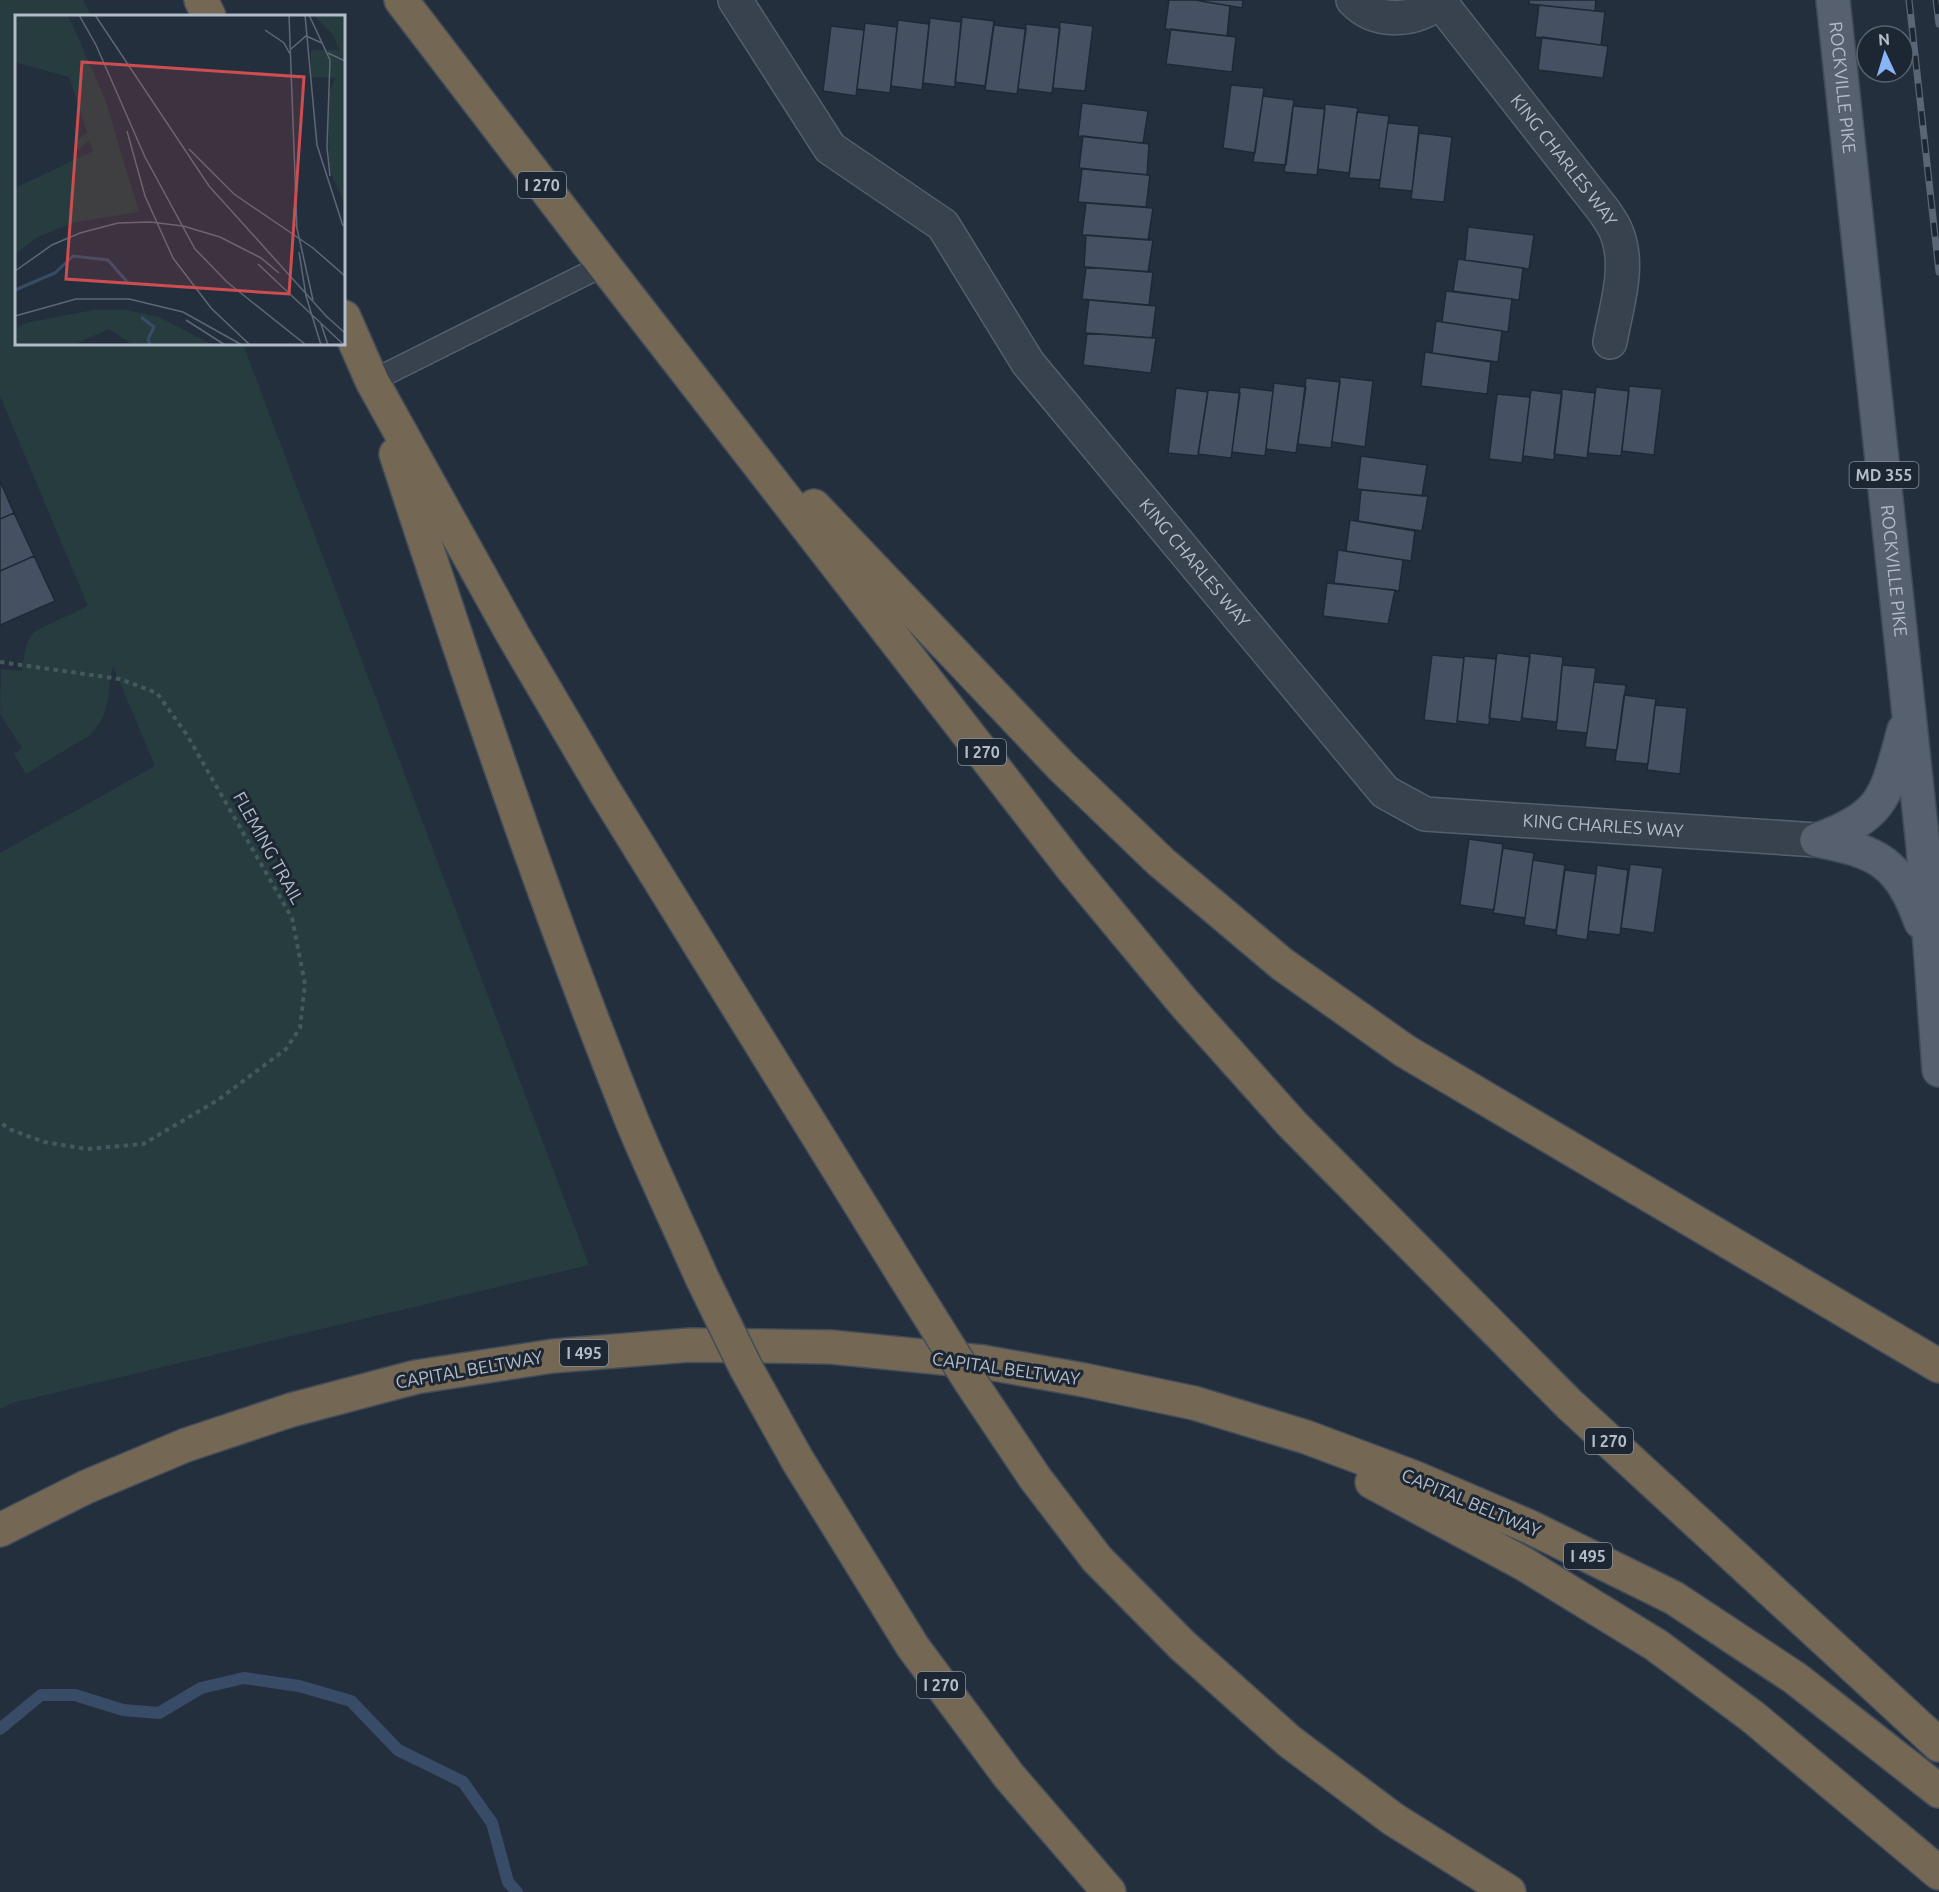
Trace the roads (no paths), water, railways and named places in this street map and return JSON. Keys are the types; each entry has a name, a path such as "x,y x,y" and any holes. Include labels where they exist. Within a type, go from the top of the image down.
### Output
{"highway":[{"path":"201,0 208,15"},
{"name":"I 270","path":"401,0 1072,868 1184,1003 1284,1115 1569,1404 1939,1745"},
{"name":"I 270","path":"345,319 372,381 465,663 564,940 633,1122 702,1278 746,1368 798,1461 913,1647 1009,1776 1109,1892"},
{"path":"684,369 1061,765 1161,862 1282,964 1405,1051 1939,1366"},
{"path":"372,381 508,625 604,790 970,1381 1035,1478 1105,1566 1182,1645 1288,1741 1393,1819 1509,1892"},
{"name":"CAPITAL BELTWAY","path":"0,1530 86,1487 186,1445 291,1410 416,1377 553,1356 690,1346 831,1347 983,1362 1194,1403 1306,1437 1413,1477 1530,1527 1674,1598 1795,1678 1939,1791"},
{"path":"1194,1403 1298,1446 1396,1493 1524,1564 1656,1645 1753,1717 1939,1873"}],"main road":[{"name":"ROCKVILLE PIKE","path":"1833,0 1923,846 1939,1071"},
{"path":"1817,840 1847,828 1875,808 1881,800 1890,784 1909,712"},
{"path":"1817,840 1863,851 1890,867 1908,891 1930,950"}],"street":[{"name":"KING CHARLES WAY","path":"735,0 830,148 943,225 1028,363 1385,792 1425,814 1817,840"},
{"name":"KING CHARLES WAY","path":"1353,0 1372,13 1389,17 1407,17 1425,12 1440,1 1604,211 1616,231 1622,254 1621,277 1610,342"}],"lane":[{"path":"372,381 604,265"}],"waterway":[{"path":"0,1729 41,1695 75,1695 123,1710 159,1713 201,1688 244,1678 299,1686 351,1701 398,1750 463,1782 492,1823 508,1882 517,1892"}],"railway":[{"path":"1909,0 1939,272"},
{"path":"1936,0 1939,24"}]}
